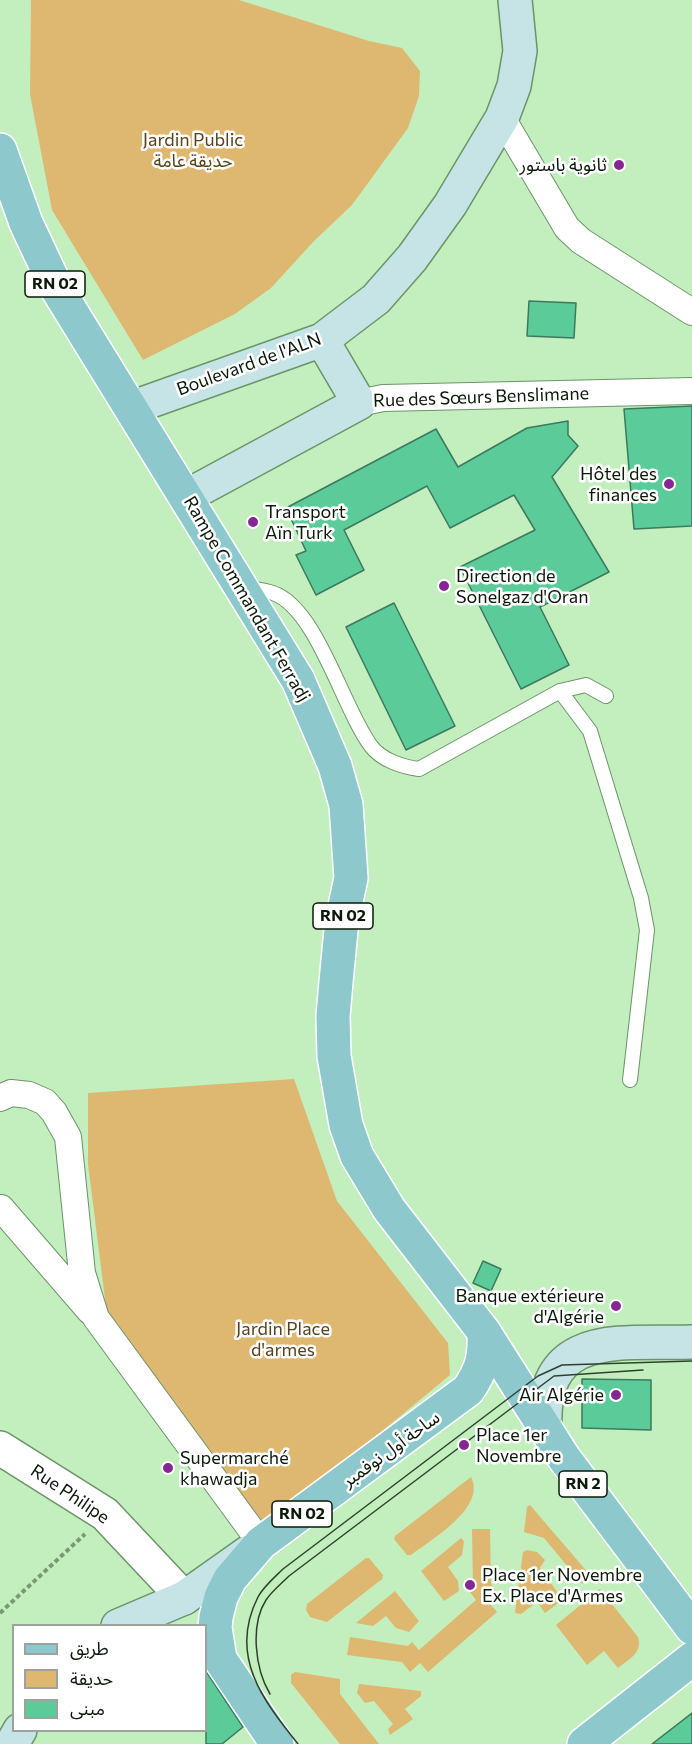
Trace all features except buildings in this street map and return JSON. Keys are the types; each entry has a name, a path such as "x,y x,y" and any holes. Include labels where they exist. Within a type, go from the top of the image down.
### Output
{"main road":[{"name":"Boulevard de l'ALN","path":"131,408 322,340 376,299 412,258 450,205 502,118 514,86 520,51 514,0"},
{"name":"Rampe Commandant Ferradj","path":"0,150 26,223 56,287 187,496 298,680 335,766 346,805 351,878 342,920 333,1016 334,1056 346,1125 357,1156 377,1191 484,1332"},
{"path":"322,340 359,403"},
{"name":"Rue des Sœurs Benslimane","path":"187,496 359,403"},
{"name":"ساحة أول نوفمبر","path":"266,1740 213,1647 221,1597 230,1579 261,1543 468,1390 480,1373 485,1357 484,1332"},
{"name":"RN 2","path":"484,1332 564,1458 692,1628"},
{"path":"545,1429 545,1402 548,1388 562,1365 577,1352 597,1344 692,1342"},
{"path":"123,1624 184,1598 261,1543"},
{"path":"184,1598 199,1624"},
{"path":"584,1744 692,1659"}],"street":[{"path":"502,118 567,228 581,242 692,312"},
{"name":"Rue des Sœurs Benslimane","path":"359,403 383,398 692,391"},
{"path":"0,1098 11,1093 29,1095 45,1102 68,1137 82,1273 96,1318"},
{"path":"1,1208 96,1318 261,1543"},
{"name":"Rue Philipe","path":"0,1448 105,1514 184,1598"}],"lane":[{"path":"242,587 274,593 287,601 306,620 371,747 401,767 419,769 560,691 586,685 606,696"},
{"path":"560,691 590,731 641,898 647,930 630,1080"}],"path":[{"path":"0,1613 105,1514"}],"green space":[{"name":"Jardin Public حديقة عامة","path":"31,0 239,0 369,41 402,48 420,71 419,96 408,128 352,205 314,241 271,288 235,314 143,360 52,210 30,94"},
{"name":"Jardin Place d'armes","path":"294,1079 337,1201 448,1343 450,1375 265,1528 107,1315 88,1164 88,1093"},
{"path":"471,1477 474,1488 471,1500 464,1511 443,1532 411,1555 407,1555 394,1539 395,1536"},
{"path":"530,1505 590,1575 582,1584 544,1538 524,1532 527,1507"},
{"path":"472,1529 490,1529 491,1584 499,1594 489,1603 497,1612 428,1672 420,1663 410,1672 402,1662 347,1655 350,1637 408,1646 412,1642 419,1650 476,1600 470,1592 473,1588"},
{"path":"461,1538 464,1541 462,1555 448,1567 458,1581 459,1591 444,1601 421,1571"},
{"path":"527,1550 537,1552 545,1560 540,1568 558,1593 564,1589 569,1592 569,1595 545,1613 537,1602 521,1614 515,1613 523,1552"},
{"path":"369,1558 383,1575 382,1579 327,1622 310,1617 306,1610 307,1604"},
{"path":"600,1589 638,1637 637,1651 618,1668 604,1651 587,1665 556,1625"},
{"path":"395,1591 419,1621 409,1632 396,1628 386,1616 373,1626 356,1623"},
{"path":"295,1672 340,1679 340,1694 379,1744 340,1744 291,1683 291,1675"},
{"path":"359,1684 421,1691 421,1696 405,1709 413,1719 390,1735 388,1729 393,1724 374,1701 365,1703 357,1693"}],"tram line":[{"path":"298,1744 262,1694 248,1658 247,1639 250,1618 258,1597 283,1569 538,1376 562,1365 692,1361"},
{"path":"270,1694 258,1660 256,1634 261,1610 266,1600 289,1576 554,1376 643,1370"}],"place":[{"name":"ثانوية باستور","path":"619,165"},
{"name":"Hôtel des finances","path":"669,484"},
{"name":"Transport Aïn Turk","path":"253,522"},
{"name":"Direction de Sonelgaz d'Oran","path":"444,586"},
{"name":"Banque extérieure d'Algérie","path":"616,1306"},
{"name":"Air Algérie","path":"616,1395"},
{"name":"Place 1er Novembre","path":"464,1445"},
{"name":"Supermarché khawadja","path":"168,1468"},
{"name":"Place 1er Novembre Ex. Place d'Armes","path":"470,1585"}]}
